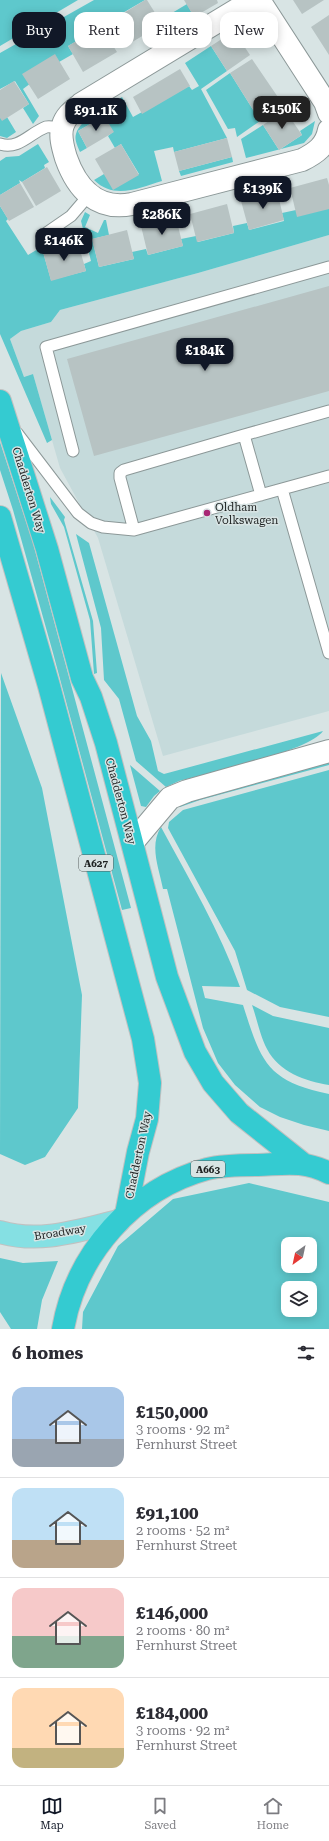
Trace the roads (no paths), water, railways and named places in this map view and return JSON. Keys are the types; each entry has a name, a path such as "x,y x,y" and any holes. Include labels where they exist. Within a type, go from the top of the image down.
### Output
{"highway":[{"name":"Chadderton Way","path":"0,400 8,421 47,549 82,678 91,697 106,743 167,977 195,1052 213,1083 239,1113 319,1167"},
{"name":"Chadderton Way","path":"0,517 49,686 145,1053 150,1083 147,1119 123,1217"},
{"name":"A663","path":"63,1329 71,1297 80,1276 101,1242 123,1217 148,1196 167,1184 189,1174 209,1168 239,1165 319,1167"}],"main road":[{"name":"Broadway","path":"0,1232 32,1238 52,1236 123,1217"}],"street":[{"path":"253,0 81,104 68,116 62,128 63,149 78,183 89,195 101,202 114,206 125,205 302,160 312,155 324,145 329,127 325,102 259,0"},
{"path":"133,842 170,798 187,791 329,751"}],"lane":[{"path":"0,144 6,146 18,144 46,127 62,128"},
{"path":"42,236 71,216 89,195"},
{"path":"73,452 46,347 329,267"},
{"path":"134,530 120,478 120,473 124,470 329,411"},
{"path":"8,421 82,517 91,523 103,527 134,530 329,476"},
{"path":"244,435 261,495"},
{"path":"282,489 329,653"}],"place":[{"name":"Oldham Volkswagen","path":"207,513"}]}
